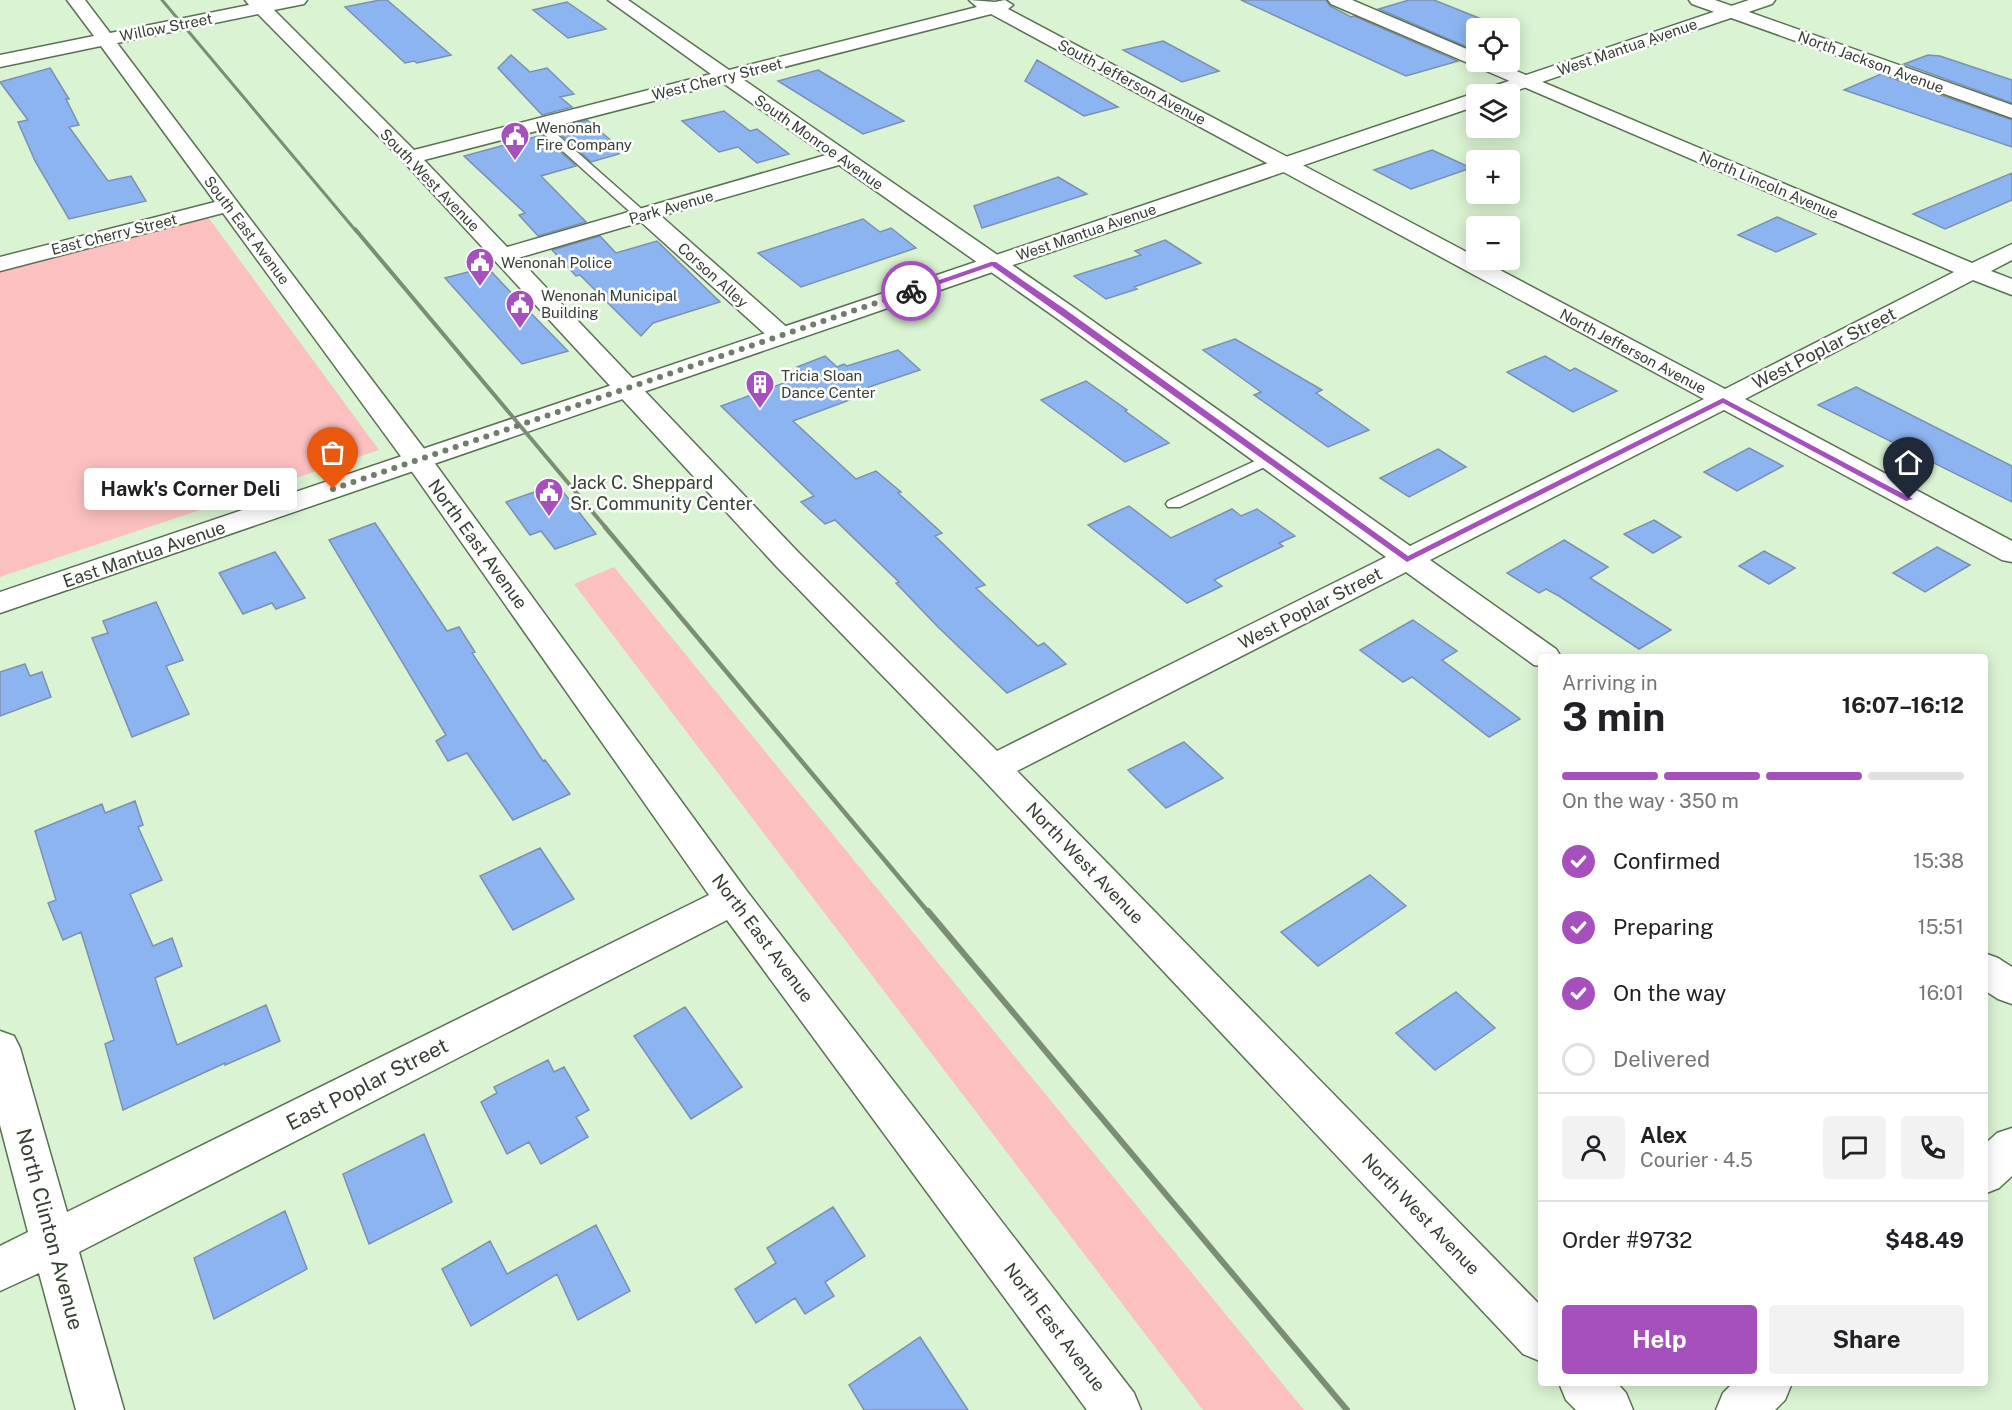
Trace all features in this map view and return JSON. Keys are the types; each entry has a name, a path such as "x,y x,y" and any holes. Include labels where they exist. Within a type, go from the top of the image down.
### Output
{"street":[{"name":"South East Avenue","path":"76,0 418,460"},
{"name":"Willow Street","path":"0,61 257,4 298,0"},
{"name":"South Monroe Avenue","path":"617,0 840,158 1064,312 1541,654"},
{"name":"West Cherry Street","path":"410,157 727,76 985,4 1023,0"},
{"name":"North Lincoln Avenue","path":"1337,0 1466,56"},
{"name":"North Jackson Avenue","path":"1698,0 2012,112"},
{"name":"West Mantua Avenue","path":"1518,84 1766,0"},
{"name":"South West Avenue","path":"257,4 410,157 629,388"},
{"name":"South Jefferson Avenue","path":"985,4 1286,164"},
{"name":"North Lincoln Avenue","path":"1505,72 2012,288"},
{"name":"West Mantua Avenue","path":"629,388 1466,102"},
{"name":"Park Avenue","path":"502,255 840,158"},
{"name":"North Jefferson Avenue","path":"1286,164 2012,554"},
{"name":"East Cherry Street","path":"0,264 229,205"},
{"name":"Corson Alley","path":"643,215 782,336"},
{"name":"West Poplar Street","path":"993,768 2012,252"},
{"name":"East Mantua Avenue","path":"0,603 629,388"},
{"name":"North West Avenue","path":"629,388 788,560 993,768 1538,1336"},
{"name":"North East Avenue","path":"418,460 733,900 1117,1410"},
{"name":"East Poplar Street","path":"0,1269 733,900"},
{"path":"1988,972 2012,988"},
{"name":"North Clinton Avenue","path":"0,1048 100,1410"},
{"path":"1988,1170 2012,1147"},
{"path":"1586,1386 1609,1410"},
{"path":"1740,1410 1765,1386"}],"lane":[{"path":"539,124 643,215"},
{"path":"1174,504 1268,460"}],"shaded area":[{"path":"208,217 379,450 0,577 0,271"},
{"path":"614,567 1304,1410 1203,1410 574,584"}],"building":[{"path":"387,0 451,55 417,63 414,61 405,63 345,7"},
{"path":"1241,0 1326,0 1330,6 1351,17 1354,16 1458,61 1406,76"},
{"path":"1409,0 1434,0 1479,18 1466,18 1466,47 1379,9"},
{"path":"567,2 606,29 568,38 533,10"},
{"path":"1163,41 1219,71 1182,82 1123,50"},
{"path":"511,55 530,72 547,68 574,94 560,97 572,107 542,115 498,68"},
{"path":"1928,55 1940,56 2012,80 2012,103 1904,64"},
{"path":"1037,60 1118,107 1084,116 1025,81"},
{"path":"50,68 69,99 66,99 79,125 69,127 108,181 131,176 146,201 69,219 35,161 18,122 28,120 0,82"},
{"path":"818,70 904,121 863,134 778,81"},
{"path":"1881,74 2012,120 2012,147 1844,90"},
{"path":"724,111 750,131 757,129 789,154 757,163 738,147 719,152 682,121"},
{"path":"587,120 614,143 609,144 619,154 591,162 555,129"},
{"path":"542,135 576,166 541,176 586,222 538,236 519,215 525,213 464,156"},
{"path":"1432,150 1466,166 1466,170 1411,189 1374,170"},
{"path":"2012,173 2012,200 1945,229 1913,214"},
{"path":"1058,177 1087,194 982,228 974,206"},
{"path":"1777,217 1816,234 1776,252 1738,235"},
{"path":"863,219 880,232 891,228 916,248 801,287 758,253"},
{"path":"600,236 616,253 657,241 720,302 653,323 641,336 580,275 576,276 552,250"},
{"path":"1165,240 1201,263 1106,299 1074,276 1141,255 1135,251"},
{"name":"Wenonah Municipal Building","path":"487,267 568,351 522,364 445,278"},
{"path":"1235,339 1322,390 1316,393 1369,430 1328,447 1254,395 1261,392 1203,350"},
{"path":"898,350 920,370 866,388 871,392 793,421 856,479 876,471 901,492 898,493 942,533 935,536 985,585 976,588 1038,646 1044,643 1066,664 1007,693 938,627 896,583 899,582 835,520 825,524 801,502 814,496 721,406 806,375 797,367 825,356 837,367"},
{"path":"1545,356 1570,371 1575,368 1617,391 1573,412 1507,372"},
{"path":"1086,381 1169,443 1125,462 1041,400"},
{"path":"1856,387 2012,466 2012,502 1818,405"},
{"path":"1749,448 1783,466 1737,491 1704,472"},
{"path":"1438,449 1466,467 1409,497 1380,478"},
{"name":"Jack C. Sheppard Sr. Community Center","path":"557,484 596,534 555,549 541,531 530,535 506,502"},
{"path":"1129,506 1171,538 1232,509 1241,516 1257,509 1295,536 1279,543 1283,546 1214,580 1222,586 1187,603 1088,525"},
{"path":"1654,520 1681,537 1653,553 1624,534"},
{"path":"375,523 447,631 459,627 475,652 472,653 543,761 545,760 570,794 513,820 467,753 448,761 436,741 446,735 329,540"},
{"path":"1564,540 1608,567 1590,578 1671,630 1639,649 1559,596 1546,589 1539,593 1507,573"},
{"path":"1937,547 1970,565 1925,592 1893,573"},
{"path":"1764,551 1795,568 1769,584 1739,566"},
{"path":"275,552 305,598 276,609 272,603 243,614 219,573"},
{"path":"156,602 183,660 166,666 189,714 132,737 92,638 108,633 103,621"},
{"path":"1413,620 1457,651 1442,660 1520,719 1489,737 1412,677 1403,682 1360,650"},
{"path":"25,664 30,676 42,672 51,697 0,716 0,672"},
{"path":"1184,742 1223,778 1166,808 1128,770"},
{"path":"135,801 143,825 138,827 162,880 130,894 153,946 172,938 182,966 155,978 177,1045 266,1005 280,1041 225,1065 225,1063 123,1110 105,1044 114,1040 81,932 63,940 48,903 56,900 35,831 102,804 105,813"},
{"path":"540,848 574,899 513,930 480,876"},
{"path":"1370,875 1406,906 1318,966 1281,932"},
{"path":"1456,992 1495,1028 1435,1070 1396,1033"},
{"path":"685,1007 742,1087 691,1119 634,1036"},
{"path":"548,1060 554,1072 564,1067 589,1110 576,1117 588,1137 541,1164 529,1142 507,1154 481,1102 497,1093 494,1087"},
{"path":"424,1134 452,1202 369,1244 343,1174"},
{"path":"833,1207 865,1256 825,1282 834,1296 805,1314 795,1298 756,1323 735,1289 776,1263 767,1248"},
{"path":"285,1211 307,1269 214,1319 194,1258"},
{"path":"596,1225 630,1291 578,1320 557,1274 471,1326 442,1269 490,1241 507,1274"},
{"path":"920,1337 968,1410 864,1410 849,1385"}],"railway":[{"path":"162,0 356,231"},
{"path":"355,229 606,528"},
{"path":"605,527 929,913"},
{"path":"928,911 1347,1410"}],"way so far":[{"path":"333,489 911,291"}],"place":[{"name":"Wenonah Fire Company","path":"515,162"},
{"name":"Wenonah Police","path":"480,288"},
{"name":"Wenonah Municipal Building","path":"520,330"},
{"name":"Tricia Sloan Dance Center","path":"760,410"},
{"name":"Hawk's Corner Deli","path":"333,489"},
{"name":"Jack C. Sheppard Sr. Community Center","path":"549,518"}],"route":[{"path":"911,291 993,264 1064,312 1407,560 1723,400 1909,499"}]}
